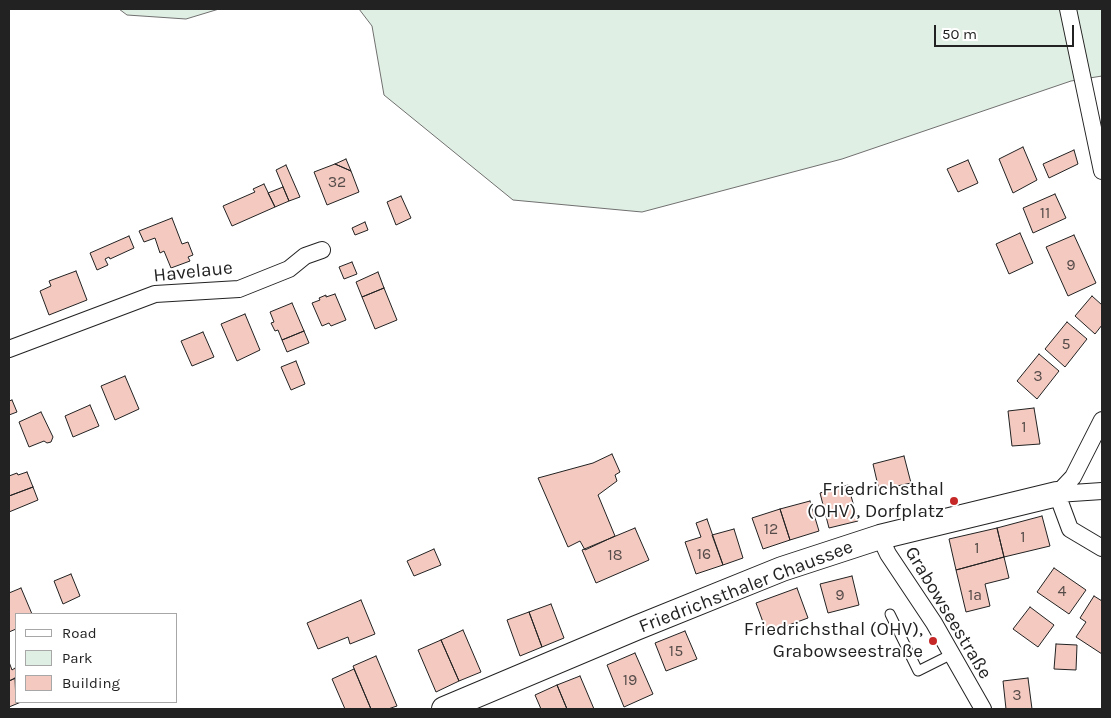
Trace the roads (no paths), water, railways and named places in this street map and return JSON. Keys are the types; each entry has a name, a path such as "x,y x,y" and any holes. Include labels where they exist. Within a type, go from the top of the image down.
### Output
{"street":[{"path":"1068,9 1102,171"},
{"name":"Havelaue","path":"9,350 155,294 239,289 289,269 305,256 322,250"},
{"path":"1057,494 1073,477 1102,420"},
{"path":"1057,494 1102,491"},
{"path":"1057,494 1070,530 1102,548"},
{"name":"Friedrichsthaler Chaussee","path":"444,709 636,628 782,570 880,537 1057,494"},
{"name":"Grabowseestraße","path":"880,537 888,554 934,623 983,709"}],"lane":[{"path":"890,614 918,671 952,654"}],"place":[{"name":"Friedrichsthal (OHV), Dorfplatz","path":"954,501"},
{"name":"Friedrichsthal (OHV), Grabowseestraße","path":"933,641"}]}
